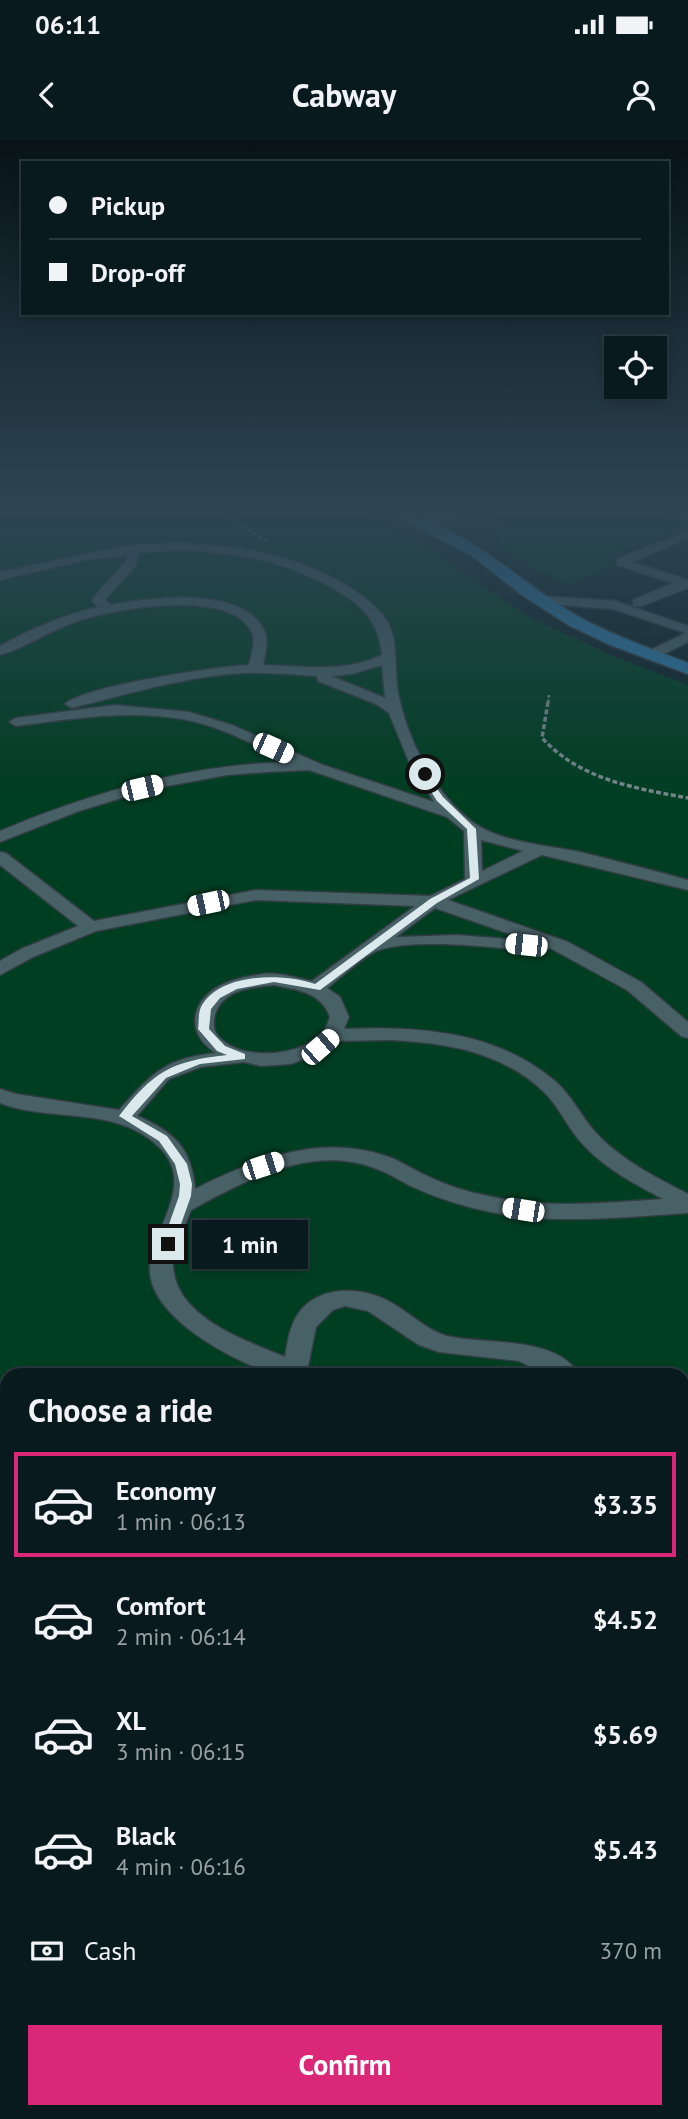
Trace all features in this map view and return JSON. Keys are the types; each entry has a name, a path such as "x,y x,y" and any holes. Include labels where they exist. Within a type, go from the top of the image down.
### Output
{"main road":[{"path":"551,606 592,631 688,669"}],"street":[{"path":"0,651 52,626 107,608 122,606"},
{"path":"217,606 236,612 254,625 260,643 255,668"},
{"path":"367,606 383,625 391,690 417,761 440,799 453,814 483,835 537,851 556,853 688,885"},
{"path":"619,606 688,631"},
{"path":"647,606 688,621"},
{"path":"651,655 688,637"},
{"path":"0,727 148,684 255,668 301,673 349,672 388,657"},
{"path":"301,673 366,694 397,712"},
{"path":"16,722 115,709 180,714 214,722 318,768 453,814"},
{"path":"0,837 104,797 197,775 258,766 318,768"},
{"path":"472,829 474,879"},
{"path":"316,988 433,901 537,851"},
{"path":"0,857 91,927"},
{"path":"0,969 27,953 91,927 256,895 433,901 562,946 634,986 688,1032"},
{"path":"373,946 419,941 500,942 563,953 595,965"},
{"path":"125,1116 162,1075 198,1061 241,1057 265,1060 300,1056 320,1047 334,1035 340,1021 338,1007 331,998 316,988 297,981 265,979 234,986 216,996 206,1008 204,1029 221,1048 241,1057"},
{"path":"334,1035 438,1036 502,1055 527,1069 551,1088 601,1151 688,1204"},
{"path":"0,1095 12,1100 125,1116 163,1138 176,1156 186,1184 161,1264 161,1272 174,1301 213,1334 283,1368"},
{"path":"181,1206 244,1171 287,1159 327,1154 379,1162 440,1190 523,1210 586,1212 688,1204"},
{"path":"294,1368 308,1318 329,1302 352,1298 373,1303 422,1335 440,1343 532,1353 555,1368"}],"path":[{"path":"549,695 542,738 555,755 585,772 688,798"}],"green space":[{"path":"0,606 513,606 533,619 613,656 688,685 688,1368 0,1368"}],"route":[{"path":"168,1244 185,1196 186,1184 181,1164 163,1138 125,1116 162,1075 198,1061 241,1057 221,1048 208,1037 204,1029 206,1008 216,996 234,986 255,980 297,981 316,988 433,901 474,879 472,829 440,799 425,774"}]}
